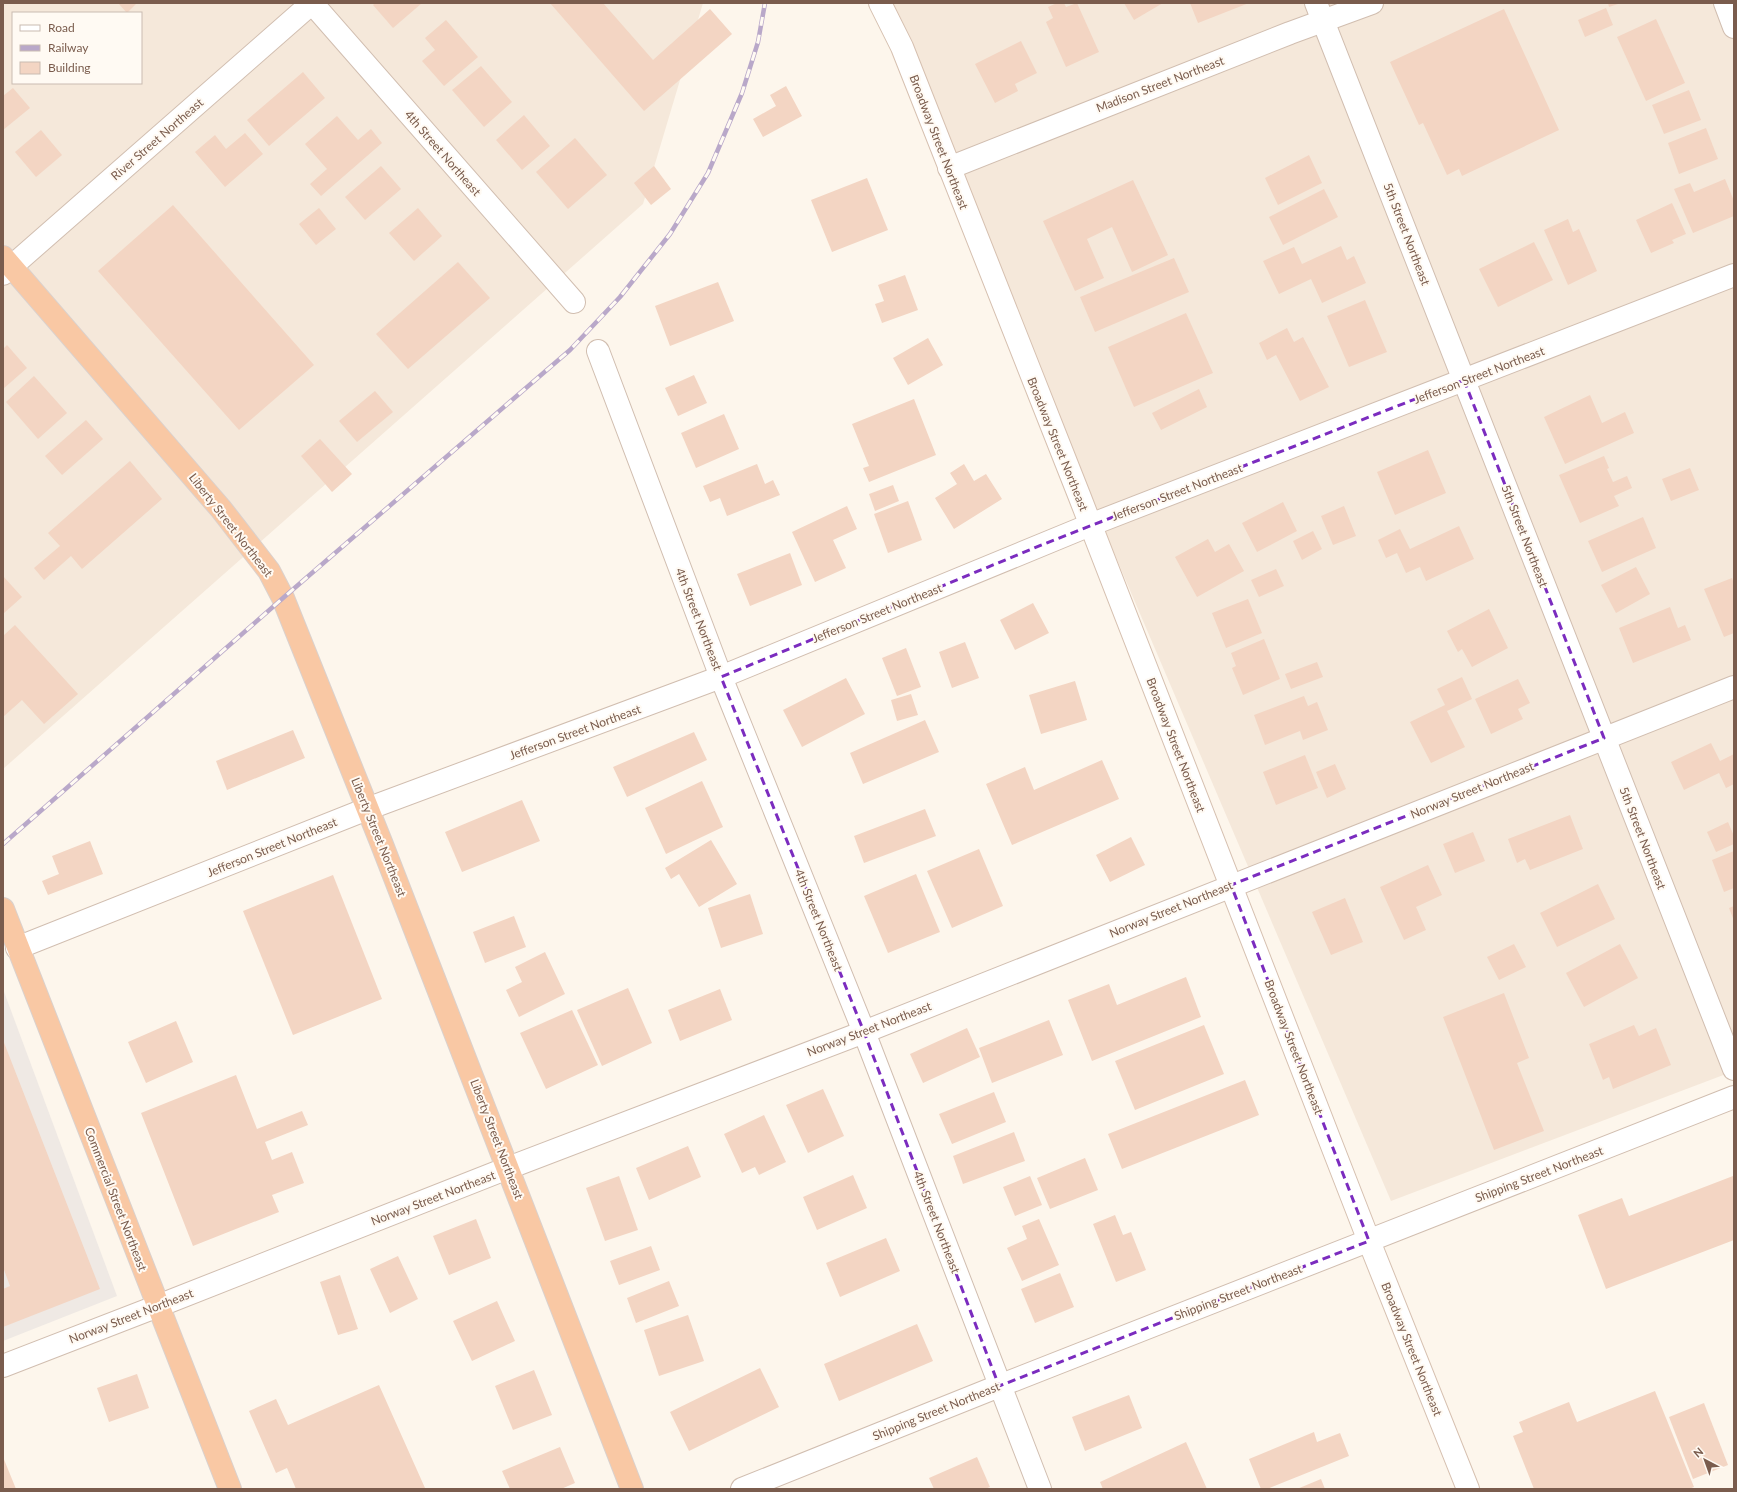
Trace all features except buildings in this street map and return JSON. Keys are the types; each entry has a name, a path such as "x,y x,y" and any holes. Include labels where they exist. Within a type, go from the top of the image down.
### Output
{"highway":[{"name":"Liberty Street Northeast","path":"6,266 214,500 269,571 284,598 368,809 632,1489"},
{"name":"Commercial Street Northeast","path":"3,909 230,1489"}],"street":[{"name":"River Street Northeast","path":"6,266 312,3"},
{"name":"4th Street Northeast","path":"312,3 574,302"},
{"name":"Broadway Street Northeast","path":"880,3 902,47 948,168 1090,525 1369,1241 1468,1489"},
{"name":"Madison Street Northeast","path":"948,168 1320,12 1372,3"},
{"path":"1725,3 1734,27"},
{"name":"5th Street Northeast","path":"1320,12 1734,1069"},
{"name":"Jefferson Street Northeast","path":"18,948 368,809 721,678 1090,525 1734,275"},
{"name":"4th Street Northeast","path":"598,351 721,678 864,1032 999,1386 1040,1489"},
{"name":"Norway Street Northeast","path":"3,1366 508,1168 864,1032 1231,885 1734,687"},
{"name":"Shipping Street Northeast","path":"742,1489 999,1386 1734,1097"}],"highlighted area":[{"path":"1464,380 1604,738 1231,885 1369,1241 999,1386 864,1032 721,677 1044,544"}],"shaded area":[{"path":"3,3 703,3 643,204 3,769"},
{"path":"879,3 1734,3 1734,1071 1391,1201"},
{"path":"3,989 117,1296 3,1341"}],"railway":[{"path":"3,844 283,598 570,350 620,297 670,234 708,173 742,93 758,42 765,3"}]}
